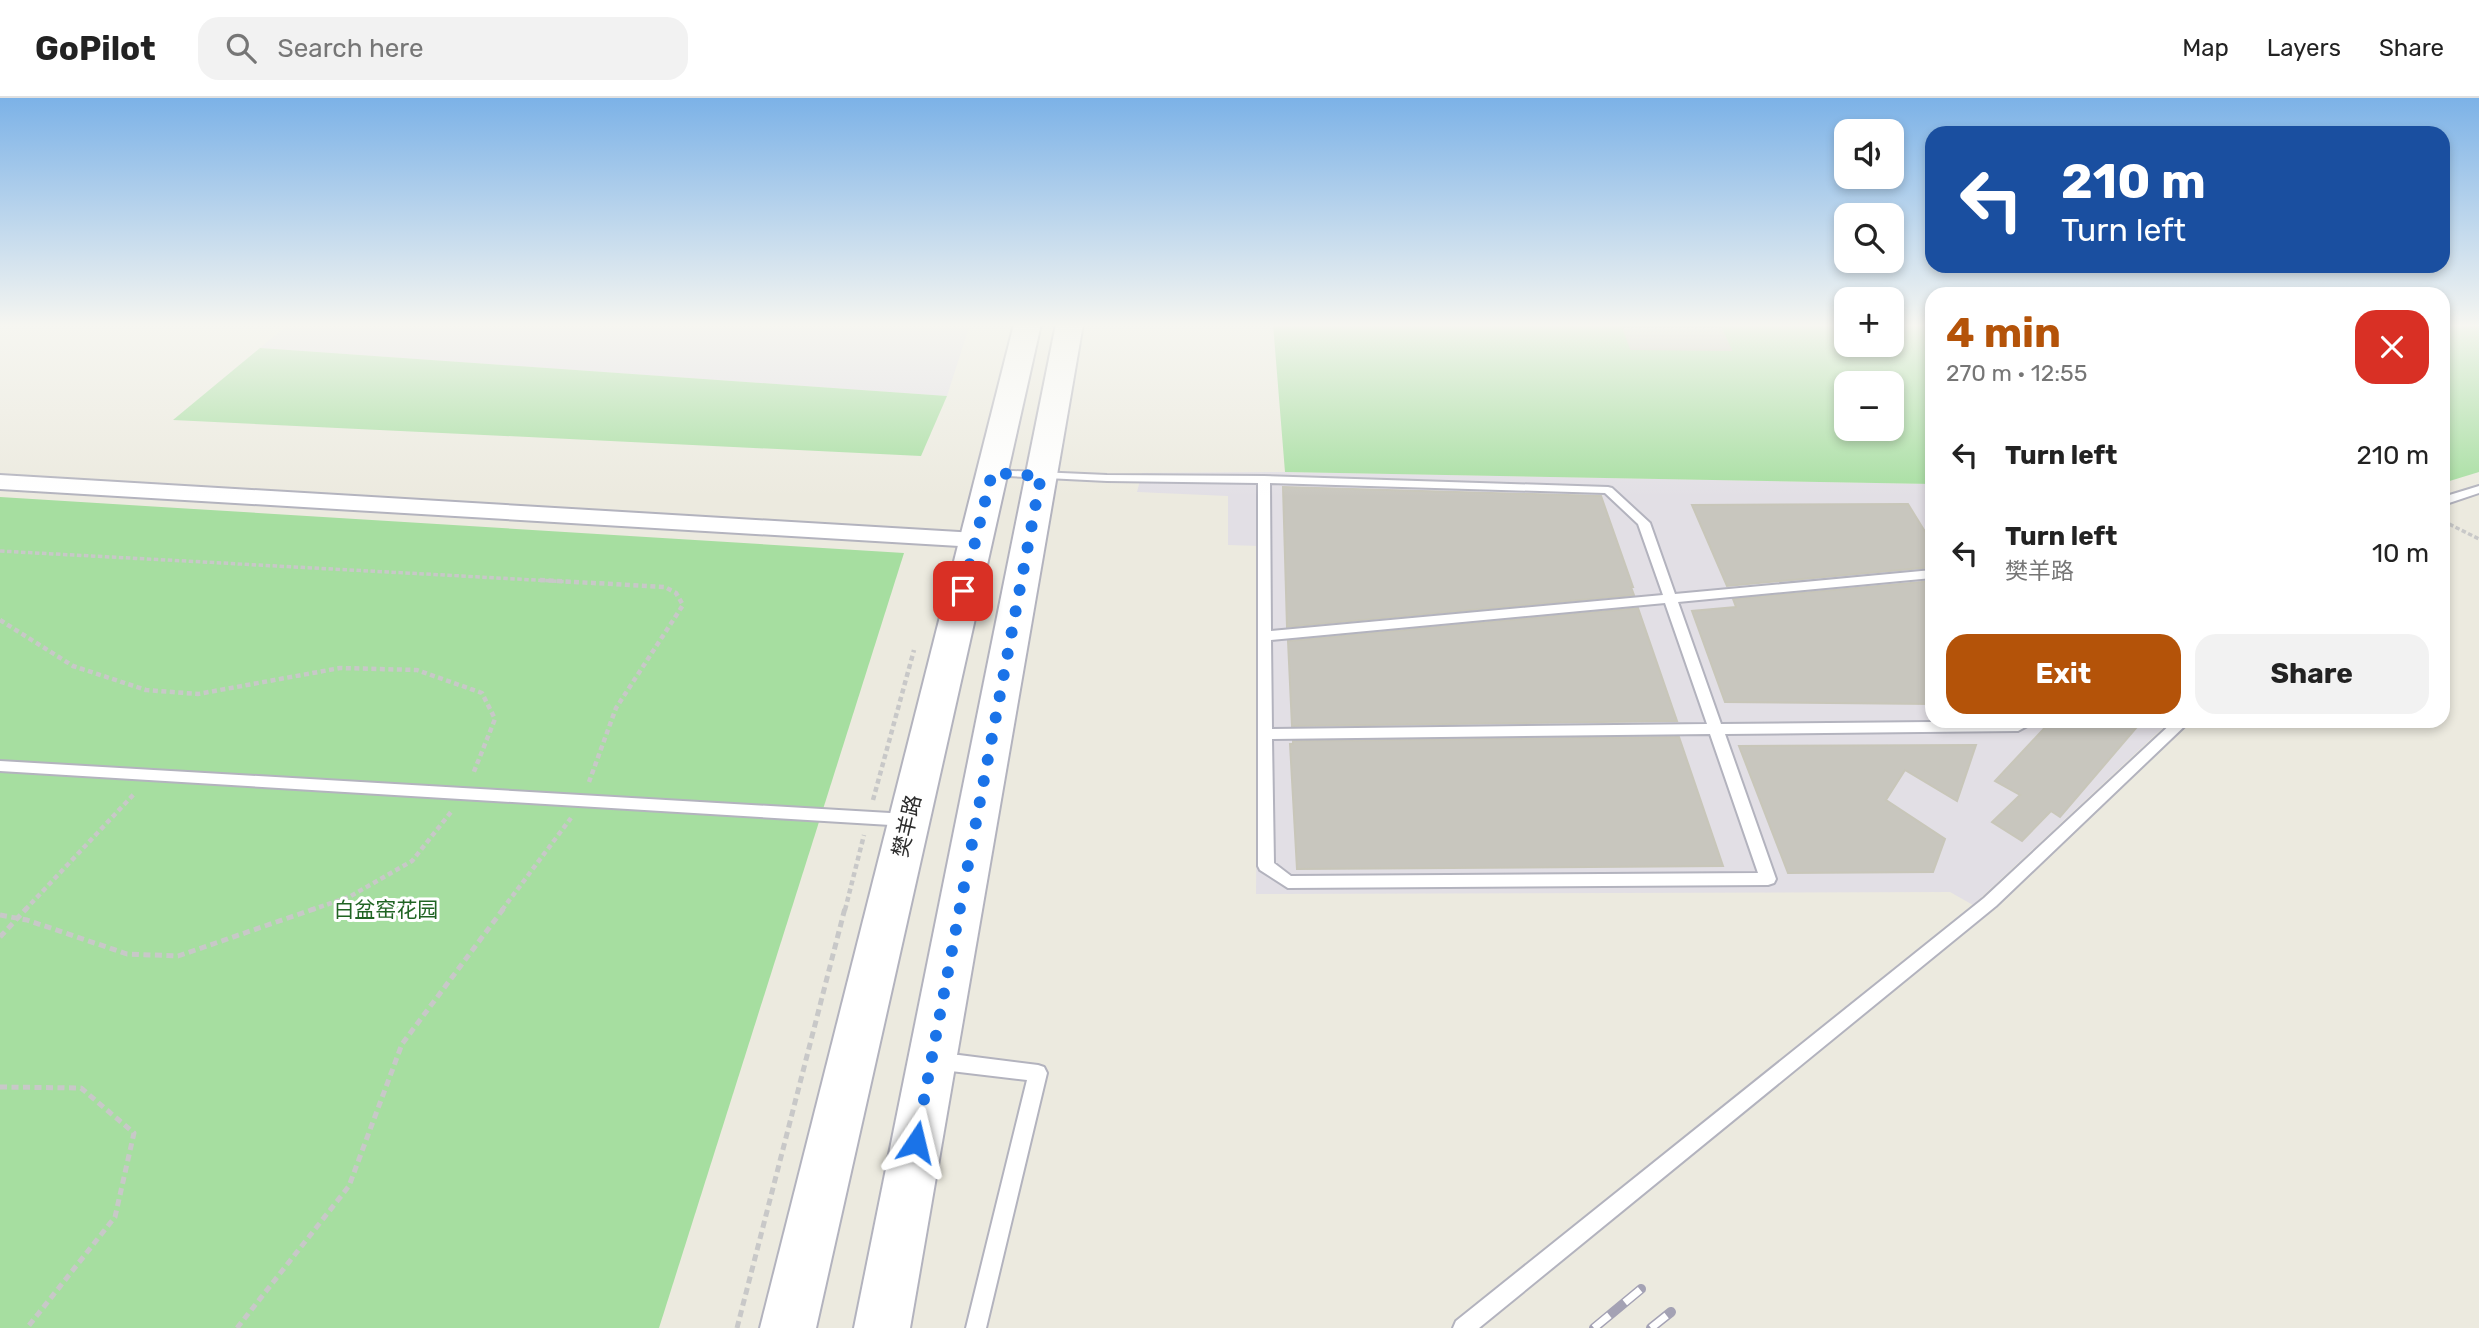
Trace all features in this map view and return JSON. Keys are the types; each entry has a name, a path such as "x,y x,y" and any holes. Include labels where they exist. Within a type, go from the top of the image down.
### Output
{"main road":[{"name":"樊羊路","path":"789,1328 1014,381"},
{"path":"882,1328 1059,381"}],"street":[{"path":"0,482 975,540"}],"lane":[{"path":"992,473 1114,479 1264,479 1608,490 1644,523 1768,879 1288,881 1266,866 1264,479"},
{"path":"2450,499 2479,489"},
{"path":"1265,636 1925,574"},
{"path":"1265,734 1925,727"},
{"path":"1463,1328 1990,902 2176,728"},
{"path":"0,765 908,820"},
{"path":"931,1063 959,1063 1038,1073 976,1328"}],"path":[{"path":"2450,525 2479,540"},
{"path":"0,937 153,775"},
{"path":"0,1087 81,1088 134,1133 115,1217 27,1328"}],"shaded area":[{"path":"738,381 952,381 947,396"},
{"path":"1285,472 1925,484 1925,728 2163,728 1973,905 1950,892 1256,894 1259,546 1228,545 1228,496 1137,492 1142,473"}],"green space":[{"path":"220,381 738,381 947,396 921,456 173,420"},
{"path":"1278,381 1834,381 1834,441 1904,441 1904,381 1925,381 1925,484 1285,472"},
{"path":"2450,381 2479,381 2479,472 2450,481"},
{"name":"白盆窑花园","path":"0,497 904,553 659,1328 0,1328"}],"building":[{"path":"1283,487 1601,496 1634,595 1287,627"},
{"path":"1908,504 1925,532 1925,568 1727,586 1692,505"},
{"path":"1925,582 1925,704 1725,702 1692,611 1736,607 1733,599"},
{"path":"1638,608 1677,721 1292,726 1288,641"},
{"path":"2044,728 2136,728 2060,817 2051,811 2022,841 1992,822 2020,795 1995,781"},
{"path":"1679,737 1723,866 1297,869 1290,744 1293,744 1293,741"},
{"path":"1976,745 1957,801 1905,770 1886,800 1945,839 1933,872 1788,873 1739,746"}],"railway":[{"path":"1594,1328 1641,1289"},
{"path":"1651,1328 1671,1312"}],"route":[{"path":"916,1142 1041,476 992,473 963,591"}]}
